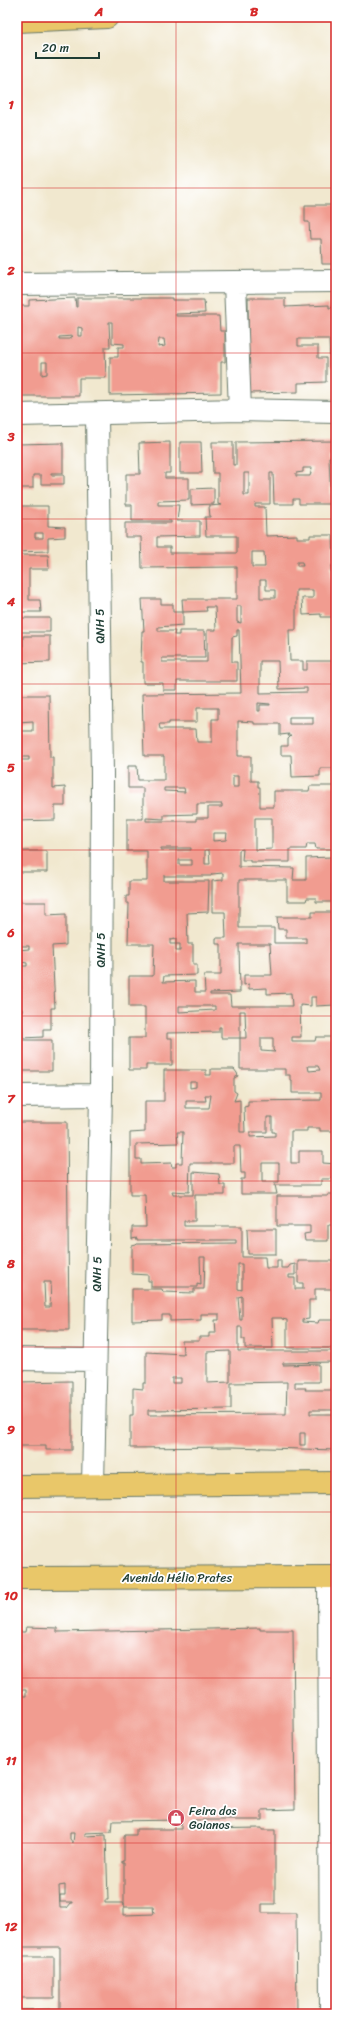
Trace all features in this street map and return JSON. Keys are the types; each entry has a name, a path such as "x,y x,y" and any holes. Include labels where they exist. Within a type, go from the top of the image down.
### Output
{"main road":[{"path":"17,22 107,17"},
{"path":"17,1486 336,1483"},
{"name":"Avenida Hélio Prates","path":"17,1578 333,1577"}],"street":[{"path":"17,284 336,281"},
{"path":"235,283 240,410"},
{"path":"17,415 97,415 240,410 336,412"},
{"name":"QNH 5","path":"93,1485 101,1095 102,774 97,415"},
{"path":"17,1096 101,1095"},
{"path":"17,1359 96,1360"},
{"path":"331,2014 333,1577"}],"building":[{"path":"305,205 336,205 336,264 322,264 321,239 310,239 309,222 305,222"},
{"path":"75,298 77,307 77,298 172,298 172,300 204,300 205,313 176,314 176,316 219,316 220,331 225,331 225,362 221,362 221,393 110,395 110,357 118,357 118,347 124,347 124,344 112,343 112,322 109,322 110,347 105,347 106,378 79,378 79,396 17,396 17,306 29,306 29,300","holes":["78,327 82,328 82,336 78,336","73,336 69,339 59,339 59,337","159,339 164,339 165,346 158,347","42,362 47,362 47,374 42,375"]},
{"path":"248,298 285,298 285,307 329,305 329,308 336,307 336,367 330,367 329,339 298,339 298,346 318,346 318,358 326,358 326,382 298,383 298,392 249,393"},
{"path":"336,441 336,457 329,457 331,504 299,504 299,499 293,499 293,504 274,504 273,473 270,473 270,504 255,504 255,507 265,507 266,536 297,535 297,538 310,538 310,535 333,535 334,566 331,566 332,588 336,588 336,617 321,617 321,614 303,615 302,598 313,598 313,590 296,590 296,630 289,630 290,661 303,661 303,670 307,670 307,661 336,661 336,768 320,768 320,776 292,777 291,755 281,755 281,746 288,746 288,739 291,736 288,736 289,734 280,735 280,724 254,724 254,722 238,721 238,756 251,756 251,781 258,781 258,787 260,787 260,807 274,807 274,791 309,791 310,786 336,786 336,849 316,849 315,844 307,844 306,849 290,849 290,862 250,862 250,860 242,860 243,849 239,850 239,867 294,868 293,880 306,880 306,858 331,857 332,902 316,902 316,898 307,898 306,901 287,901 287,880 239,880 239,928 274,928 274,943 306,943 306,938 286,938 286,929 278,929 277,917 312,917 312,912 334,912 335,943 333,943 335,1005 316,1006 316,997 311,997 311,1006 300,1005 301,1037 292,1037 292,1041 315,1041 316,1037 336,1037 335,1131 320,1131 320,1128 307,1128 307,1131 291,1131 291,1163 299,1163 299,1151 323,1151 323,1163 336,1164 336,1174 329,1179 321,1179 321,1185 275,1185 277,1194 241,1194 241,1179 245,1179 245,1173 241,1173 240,1146 234,1146 234,1163 190,1163 189,1192 172,1191 173,1195 193,1195 193,1172 219,1174 220,1185 225,1185 225,1195 195,1195 195,1221 184,1221 184,1226 242,1226 242,1257 265,1257 266,1268 277,1268 277,1260 281,1260 281,1268 288,1268 290,1265 295,1264 295,1275 289,1275 289,1278 295,1278 295,1289 303,1289 303,1283 298,1283 298,1261 336,1261 336,1289 315,1289 315,1300 309,1300 309,1319 302,1320 302,1322 318,1323 319,1320 336,1320 336,1348 287,1348 287,1320 282,1318 272,1318 273,1348 245,1348 245,1339 242,1339 242,1327 238,1327 238,1351 333,1351 333,1362 283,1363 283,1365 319,1364 319,1382 295,1382 295,1388 306,1388 305,1390 336,1390 336,1410 310,1410 310,1414 336,1414 336,1450 232,1447 130,1448 130,1415 133,1415 133,1388 143,1389 143,1383 146,1383 146,1352 184,1354 182,1341 199,1341 199,1337 209,1337 209,1333 216,1333 215,1320 219,1320 219,1314 201,1314 201,1320 170,1321 170,1315 162,1315 162,1320 132,1321 132,1289 162,1289 163,1292 194,1293 194,1289 204,1289 205,1257 200,1257 201,1285 197,1284 197,1287 151,1287 151,1281 148,1281 148,1275 132,1274 132,1246 137,1244 236,1243 236,1240 132,1239 132,1227 146,1227 145,1195 130,1195 130,1133 145,1132 145,1101 164,1101 164,1070 206,1070 206,1075 211,1075 211,1069 234,1069 238,1076 234,1078 234,1091 237,1093 234,1101 240,1100 240,1132 245,1132 244,1107 248,1106 248,1101 321,1100 321,1093 292,1093 292,1080 290,1080 290,1075 285,1075 285,1069 240,1069 240,1038 221,1038 221,1027 219,1027 219,1032 167,1033 167,1038 172,1038 172,1065 146,1065 146,1070 129,1070 129,1038 145,1038 145,1007 129,1007 129,976 153,976 154,944 128,944 129,903 126,903 126,896 129,896 129,881 147,881 147,851 127,851 127,819 143,819 143,788 128,788 128,766 137,766 138,780 164,780 164,756 144,756 142,694 241,693 239,630 237,630 237,636 232,637 232,662 237,662 237,681 177,681 177,690 163,690 163,683 143,683 143,662 141,662 142,631 144,631 142,599 161,599 161,604 173,604 173,612 183,612 182,599 237,599 237,567 142,568 141,537 125,537 125,523 171,523 171,521 132,521 132,505 126,505 126,474 140,474 139,443 170,442 170,473 165,473 165,478 189,478 189,500 158,501 158,505 179,505 177,521 200,521 200,536 157,537 157,547 170,547 170,553 237,553 237,536 206,536 205,517 210,517 209,506 221,505 218,504 218,473 213,473 212,442 233,442 233,465 236,465 236,442","holes":["303,468 312,468 310,476 296,476 296,473 303,472","244,473 249,473 249,495 244,495","252,552 264,552 265,567 252,567","297,562 302,562 303,566 297,566","260,580 266,580 266,590 275,590 275,598 260,598","237,606 241,606 241,623 237,622","206,607 215,607 216,630 207,630 207,662 162,662 162,658 205,658 204,631 179,631 179,635 174,635 175,631 158,631 158,627 183,625 183,612 207,611","260,661 278,661 279,689 307,688 307,692 260,693","258,703 270,704 260,705 260,711 258,711","197,708 218,708 218,719 212,719 212,742 197,742 196,729 160,729 159,724 169,724 169,722 197,722","289,717 313,717 313,724 289,724","233,776 238,776 238,787 233,787","164,788 184,788 185,792 164,791","197,804 222,804 222,807 208,807 208,818 196,818 196,821 146,821 146,818 164,819 164,815 197,814","255,818 272,818 272,849 255,850","213,833 227,833 226,840 213,841","161,848 191,848 191,850 161,850","205,850 209,850 210,864 205,864","179,860 192,860 192,865 179,865","223,873 223,880 212,881 212,912 225,912 226,938 216,938 216,944 221,944 221,975 204,975 205,992 195,992 195,981 163,982 164,976 197,975 197,964 193,964 193,944 188,944 187,913 208,912 209,881 164,881 164,876 211,876 212,874","176,939 176,944 170,944 170,940","176,944 180,944 180,951 176,951","239,944 270,944 272,975 244,975 244,985 249,984 249,989 267,988 267,994 291,993 292,1006 231,1006 230,995 210,995 210,993 240,992","179,1006 215,1006 215,1010 179,1012","240,1011 245,1011 246,1038 240,1038","261,1038 273,1038 273,1050 275,1052 261,1051","308,1066 318,1066 320,1070 309,1071","190,1082 196,1082 196,1087 190,1088","205,1095 211,1095 209,1108 186,1108 186,1101 206,1101","267,1117 272,1117 272,1132 275,1132 275,1136 250,1137 250,1132 267,1132","177,1132 183,1132 182,1163 176,1163 176,1167 172,1167 171,1163 141,1164 141,1159 136,1159 136,1144 178,1143","262,1163 279,1163 279,1182 262,1182","238,1264 242,1264 242,1290 238,1289","242,1296 242,1320 240,1320 238,1297","230,1351 230,1382 207,1383 207,1352","172,1378 181,1378 181,1383 172,1383","287,1382 286,1414 148,1415 148,1410 231,1409 231,1383","300,1433 305,1433 305,1445 300,1445"]},
{"path":"180,442 201,442 202,473 180,473"},
{"path":"63,443 63,473 51,473 51,475 64,475 64,484 41,484 41,475 33,475 33,488 17,488 17,444"},
{"path":"214,488 214,504 191,505 191,489"},
{"path":"17,506 48,506 48,526 65,527 65,537 48,538 48,551 17,552","holes":["35,533 43,533 43,538 35,538"]},
{"path":"17,555 48,555 49,569 29,569 29,600 40,600 41,612 17,612"},
{"path":"17,618 50,618 50,632 17,632"},
{"path":"23,636 50,636 50,662 17,663 17,646 23,646"},
{"path":"17,695 49,695 50,757 53,757 53,788 65,787 65,806 55,806 55,820 17,821 17,760 29,760 29,757 17,757 17,731 33,731 33,721 17,722"},
{"path":"17,851 47,851 47,872 17,872"},
{"path":"17,902 46,902 46,915 66,914 66,945 52,946 55,1008 51,1008 51,1029 43,1029 43,1037 23,1038 21,1008 21,1025 17,1025 17,950 29,949 29,946 17,946","holes":["20,962 27,963 27,966 20,966"]},
{"path":"17,1040 52,1040 52,1071 17,1071"},
{"path":"17,1122 67,1122 69,1330 17,1330","holes":["44,1282 51,1282 50,1307 45,1307"]},
{"path":"328,1194 336,1194 336,1225 328,1225 328,1241 305,1241 304,1234 310,1233 310,1226 277,1226 277,1196 328,1196"},
{"path":"247,1229 276,1229 276,1254 248,1254"},
{"path":"72,1381 72,1450 46,1450 46,1446 17,1446 17,1382"},
{"name":"Feira dos Goianos","path":"26,1627 57,1628 57,1632 260,1628 260,1630 293,1630 295,1809 262,1810 262,1820 195,1820 195,1829 262,1828 262,1830 275,1830 275,1904 262,1904 262,1913 296,1913 297,2014 17,2014 17,2010 60,2009 60,1947 17,1947 17,1696 26,1696 26,1690 17,1690 17,1632 25,1632","holes":["181,1820 181,1829 136,1829 136,1835 125,1835 124,1861 122,1861 122,1863 124,1863 124,1903 105,1903 105,1900 108,1900 106,1835 85,1836 85,1833 111,1832 112,1821","70,1833 74,1833 73,1843 70,1839","65,1885 65,1895 60,1895 60,1902 73,1902 67,1908 60,1908 59,1886","124,1907 153,1907 154,1914 124,1915"]},
{"path":"17,1957 54,1957 54,1998 17,1998"}],"place":[{"name":"Feira dos Goianos","path":"176,1818"}]}
